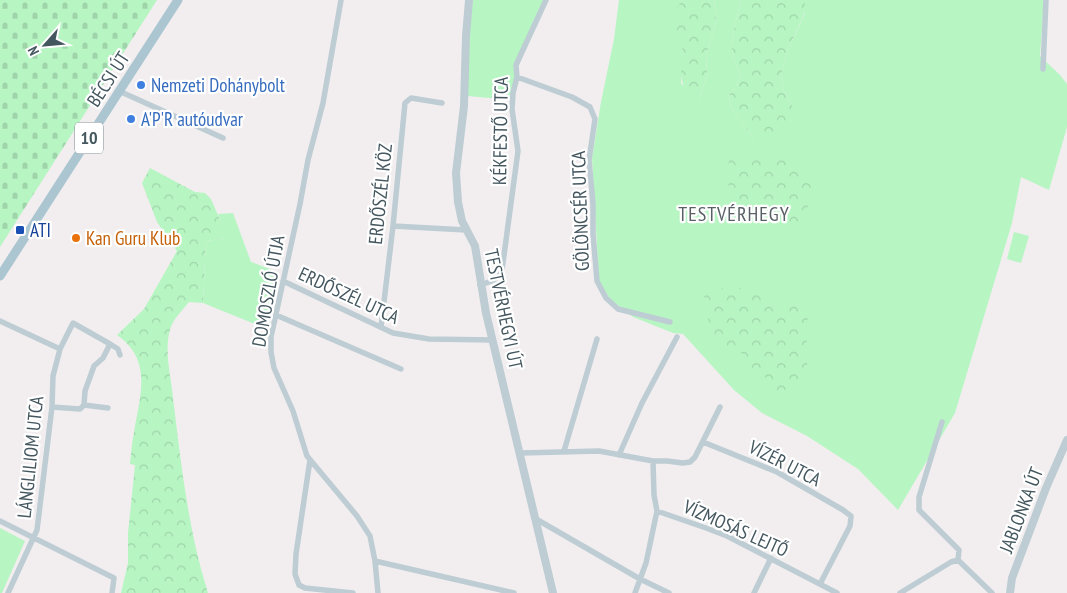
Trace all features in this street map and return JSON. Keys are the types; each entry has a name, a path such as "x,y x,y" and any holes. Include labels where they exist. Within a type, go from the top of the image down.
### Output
{"main road":[{"name":"BÉCSI ÚT","path":"0,276 178,0"}],"street":[{"name":"DOMOSZLÓ ÚTJA","path":"341,0 323,103 308,160 276,315 271,344 272,363 289,402 310,460 324,475 370,536 378,593"},
{"name":"TESTVÉRHEGYI ÚT","path":"469,0 464,106 456,173 459,212 475,246 479,264 480,285 492,340 521,453 553,593"},
{"name":"KÉKFESTŐ UTCA","path":"480,285 500,276 502,270 518,151 512,103 517,77 517,62 546,0"},
{"path":"1043,69 1046,0"},
{"name":"GÖLÖNCSÉR UTCA","path":"517,77 582,102 590,107 593,112 595,127 589,160 597,281 606,298 618,309 670,322"},
{"path":"119,91 223,138"},
{"name":"ERDŐSZÉL KÖZ","path":"381,327 393,226 404,103 410,98 442,103"},
{"path":"393,226 466,230"},
{"name":"ERDŐSZÉL UTCA","path":"283,281 400,335 429,339 492,340"},
{"path":"276,315 401,369"},
{"path":"0,321 60,349"},
{"name":"LÁNGLILIOM UTCA","path":"8,593 37,530 52,407 53,376 60,349 73,323 110,344"},
{"path":"619,455 642,403 678,337"},
{"path":"564,451 597,339"},
{"path":"52,407 80,409 84,405 85,391 94,366 103,358 110,344 118,349 120,355"},
{"path":"84,405 108,408"},
{"path":"521,453 599,450 653,461 690,462 695,457 720,407"},
{"path":"942,422 919,498 919,510 959,550 958,560"},
{"name":"JABLONKA ÚT","path":"1010,593 1012,578 1046,488 1067,440"},
{"name":"VÍZÉR UTCA","path":"703,442 777,472 851,516 850,526 820,584"},
{"path":"310,460 296,554 296,580 299,585 305,588 353,593"},
{"path":"653,461 654,495 657,511"},
{"name":"VÍZMOSÁS LEJTŐ","path":"635,593 648,557 657,511 713,530 838,593"},
{"path":"536,520 640,579 669,593"},
{"path":"0,521 114,578 112,593"},
{"path":"754,593 771,558"},
{"path":"900,593 950,562 958,560"},
{"path":"958,560 992,593"},
{"path":"375,561 514,593"}],"green space":[{"path":"0,0 157,0 0,247"},
{"path":"473,0 545,0 515,75 509,100 468,96 468,37"},
{"path":"619,0 682,0 679,16 683,53 681,83 699,100 707,73 706,55 716,23 714,0 741,0 732,42 733,55 739,76 735,88 729,95 731,108 753,137 793,107 784,91 781,76 787,52 805,13 805,0 1044,0 1040,56 1067,84 1067,127 1049,190 1021,177 1012,223 955,413 898,510 858,469 807,436 762,413 734,390 683,334 673,333 633,317 610,299 599,281 592,158 614,39"},
{"path":"682,0 714,0 716,23 706,55 707,73 699,100 683,84 681,75 682,47 680,38 673,31 678,7"},
{"path":"741,0 805,0 805,12 787,52 781,76 784,91 793,107 796,122 784,133 769,141 753,137 731,108 729,95 735,88 739,76 733,55 732,42"},
{"path":"732,149 742,157 763,161 785,160 802,166 814,178 806,215 792,227 755,209 734,203 729,190 728,176"},
{"path":"150,168 195,192 205,193 211,199 228,238 206,241 203,303 189,302 171,326 168,338 168,364 186,496 195,545 208,593 121,593 128,563 128,533 135,465 130,464 141,392 141,379 140,367 136,356 117,335 144,309 177,251 157,222 142,183"},
{"path":"233,213 251,262 278,272 267,329 203,303 206,241 227,238 218,214"},
{"path":"1014,232 1029,236 1021,263 1007,259"},
{"path":"732,287 760,294 767,300 773,310 781,314 793,304 803,302 808,316 806,336 808,351 807,369 803,382 789,387 777,396 765,377 752,372 742,353 725,358 707,317 704,297 709,290"},
{"path":"0,528 25,541 2,593 0,593"}],"place":[{"name":"Nemzeti Dohánybolt","path":"141,85"},
{"name":"A'P'R autóudvar","path":"131,119"},
{"name":"ATI","path":"20,230"},
{"name":"Kan Guru Klub","path":"76,238"}],"district":[{"name":"TESTVÉRHEGY","path":"734,214"}]}
